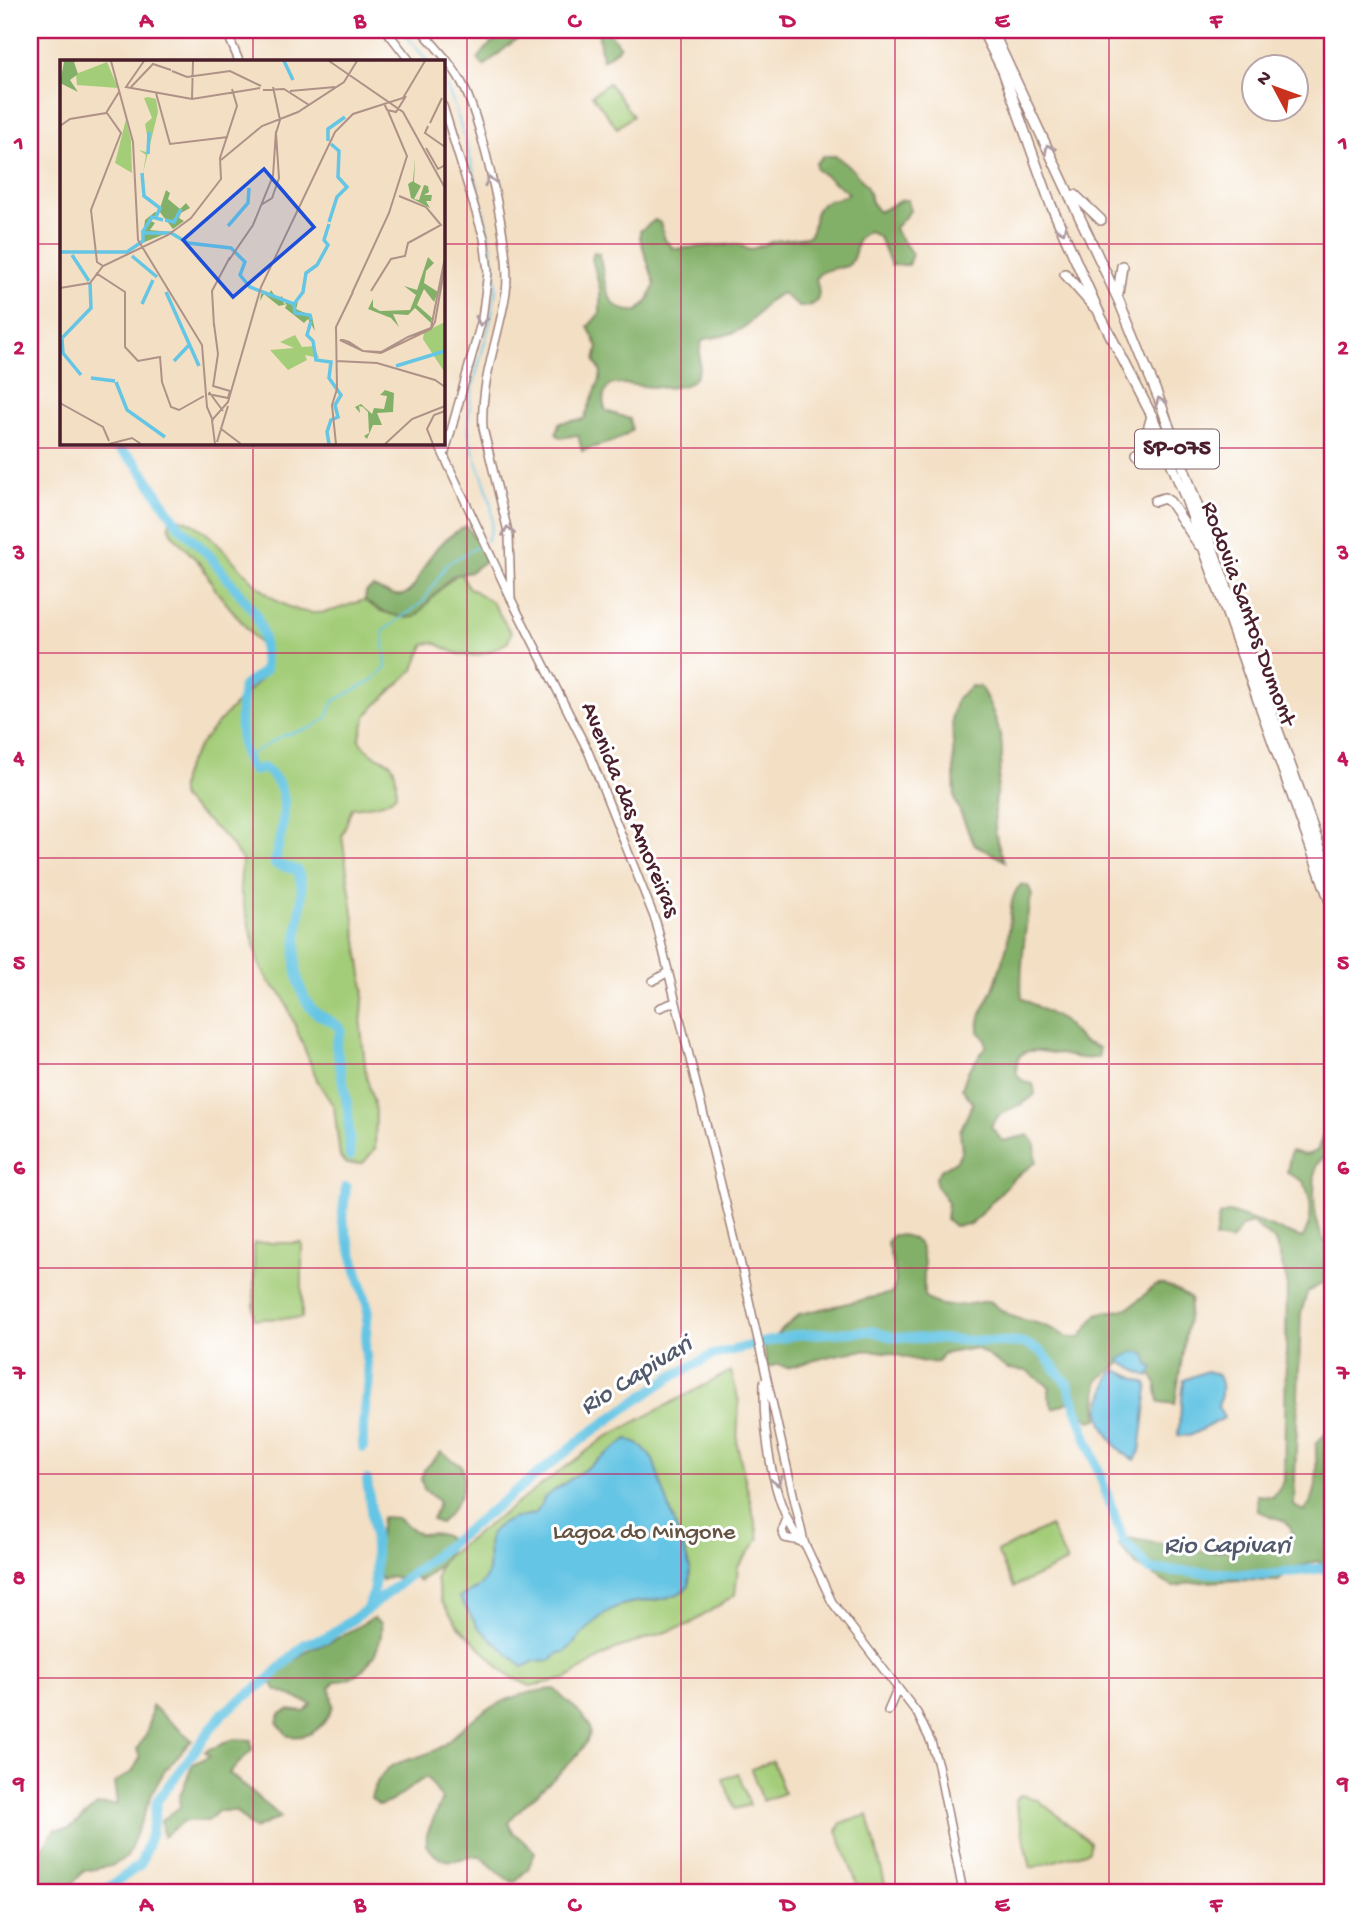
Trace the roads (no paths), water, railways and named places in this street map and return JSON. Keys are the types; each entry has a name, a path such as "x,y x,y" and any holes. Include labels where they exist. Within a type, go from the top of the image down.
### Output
{"highway":[{"name":"Rodovia Santos Dumont","path":"982,30 1003,71 1051,205 1101,317 1152,416 1207,555 1332,907"},
{"name":"Rodovia Santos Dumont","path":"992,30 1119,301 1159,399 1332,881"},
{"path":"1063,178 1080,202 1101,220"},
{"path":"1119,301 1117,284 1122,266"},
{"path":"1065,274 1101,317"},
{"path":"1136,453 1144,443 1152,416"},
{"path":"1155,501 1164,498 1170,502 1207,555"}],"main road":[{"path":"226,30 239,60"},
{"path":"386,30 409,60"},
{"path":"421,30 462,83 468,96 505,247 506,291 483,388 482,411 483,428 509,536 511,599"},
{"path":"444,109 484,237 488,272 482,319 444,456"},
{"path":"444,440 451,437"},
{"name":"Avenida das Amoreiras","path":"438,444 511,599 552,675 615,814 656,922 771,1393 804,1544 832,1602 917,1713 938,1765 963,1892"},
{"path":"653,981 668,972"},
{"path":"659,1008 675,1002"},
{"name":"Avenida das Amoreiras","path":"765,1377 764,1416 786,1521"},
{"path":"797,1519 786,1521 782,1531 785,1538 804,1544"},
{"path":"888,1711 898,1688"}],"water":[{"path":"1135,1351 1146,1354 1148,1365 1154,1368 1149,1377 1120,1362 1119,1360"},
{"path":"1116,1370 1146,1383 1148,1388 1140,1451 1135,1460 1116,1446 1106,1431 1101,1416 1100,1407 1112,1373"},
{"path":"1206,1371 1217,1374 1221,1382 1218,1407 1224,1418 1189,1436 1178,1435 1184,1380"},
{"path":"628,1439 643,1447 653,1460 690,1568 689,1586 673,1596 616,1607 595,1622 565,1652 558,1653 552,1660 535,1661 523,1667 478,1627 459,1597 475,1590 484,1581 488,1572 490,1535 496,1528 510,1520 536,1513 545,1497"}],"waterway":[{"path":"402,30 426,60"},
{"path":"444,83 467,148 495,271 494,304 475,380 469,417 469,434 492,517 491,530 486,541"},
{"path":"113,444 137,464 179,526 209,555 256,614 263,635 265,670 243,687 242,744 254,771 263,768 274,777 281,788 284,812 275,864 297,870 301,884 296,964 298,981 305,999 314,1011 341,1030 336,1045 348,1109 350,1156"},
{"path":"244,758 284,735 311,728 327,718 334,701 372,681 386,668 383,631 423,602 447,564 482,544"},
{"path":"346,1187 342,1219 368,1308 365,1348 369,1380 363,1424 363,1448"},
{"name":"Rio Capivari","path":"102,1892 140,1865 151,1835 157,1801 223,1713 269,1679 306,1643 326,1638 366,1610 587,1435 669,1378 713,1355 795,1335 872,1331 892,1337 1024,1343 1042,1352 1068,1385 1123,1540 1150,1570 1267,1575 1332,1567"},
{"path":"367,1480 376,1561 369,1605"}],"park label":[{"name":"Lagoa do Mingone","path":"644,1533"}]}
